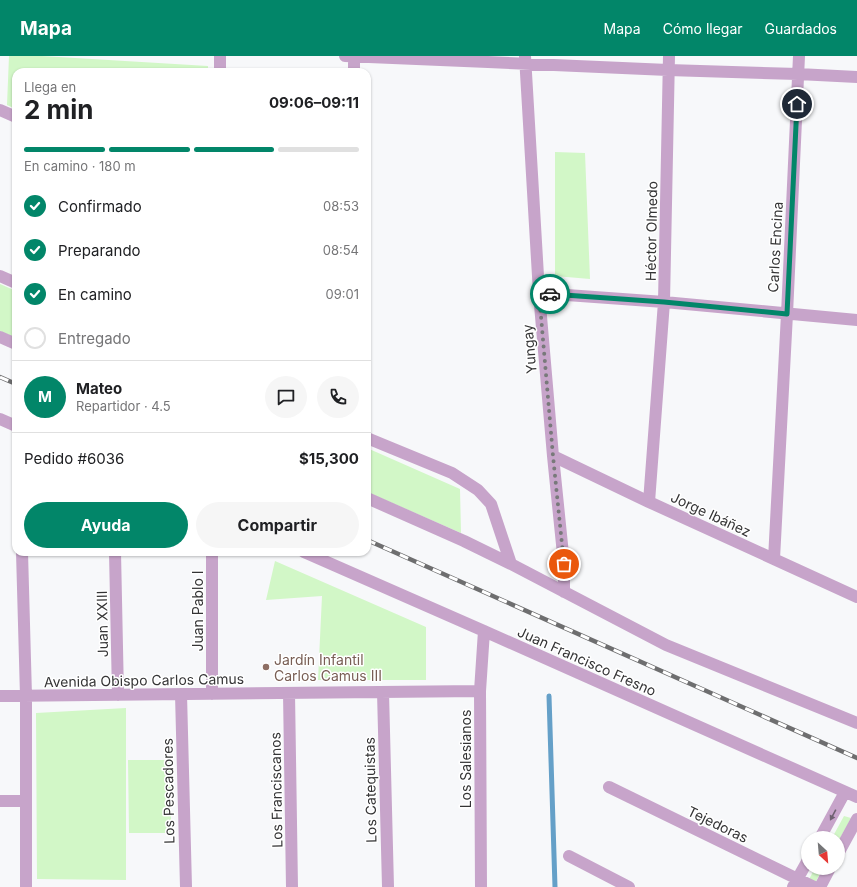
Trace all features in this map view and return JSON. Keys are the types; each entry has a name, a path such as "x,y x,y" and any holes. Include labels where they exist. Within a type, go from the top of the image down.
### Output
{"street":[{"path":"220,56 220,68"},
{"path":"345,56 526,60 668,70 857,77"},
{"path":"354,56 354,68"},
{"name":"Héctor Olmedo","path":"649,502 664,302 669,56"},
{"name":"Carlos Encina","path":"774,559 799,56"},
{"name":"Yungay","path":"526,60 539,293 564,564 564,592"},
{"path":"0,110 12,115"},
{"path":"0,276 12,281"},
{"path":"539,293 664,302 857,320"},
{"path":"0,337 12,342"},
{"path":"0,419 12,424"},
{"path":"371,440 452,473 478,490 491,504 511,564"},
{"name":"Jorge Ibáñez","path":"553,456 649,502 857,597"},
{"path":"371,500 464,541 511,564 666,645 857,723"},
{"path":"22,556 26,696 26,887"},
{"name":"Juan XXIII","path":"115,556 118,695"},
{"name":"Juan Pablo I","path":"212,556 212,694"},
{"name":"Juan Francisco Fresno","path":"313,556 857,797"},
{"name":"Los Salesianos","path":"481,887 480,691 484,631"},
{"name":"Avenida Obispo Carlos Camus","path":"0,696 480,691"},
{"name":"Los Catequistas","path":"383,692 388,887"},
{"name":"Los Franciscanos","path":"289,693 292,887"},
{"name":"Los Pescadores","path":"181,694 186,887"},
{"name":"Tejedoras","path":"609,787 795,883 814,887"},
{"path":"824,831 845,792"},
{"path":"0,800 26,800"},
{"path":"845,841 857,819"},
{"path":"569,856 629,887"},
{"path":"795,883 801,872"},
{"path":"820,887 826,875"}],"green space":[{"path":"9,56 42,56 208,66 208,68 12,68 12,107 7,105"},
{"path":"555,152 585,153 590,279 555,276"},
{"path":"0,284 12,289 12,336 0,331"},
{"path":"371,450 460,489 461,533 371,494"},
{"path":"275,561 426,627 426,680 318,680 322,596 266,600"},
{"path":"126,708 126,880 37,879 36,713"},
{"path":"128,760 171,760 171,833 129,833"},
{"path":"844,816 851,818 844,831 836,831"},
{"path":"811,875 819,875 813,887 805,887"}],"waterway":[{"path":"549,696 555,887"}],"railway":[{"path":"0,377 12,382"},
{"path":"371,542 857,758"}],"way so far":[{"path":"550,294 539,293 564,564"}],"place":[{"name":"Jardín Infantil Carlos Camus III","path":"266,667"}],"route":[{"path":"550,294 664,302 787,314 797,104"}]}
